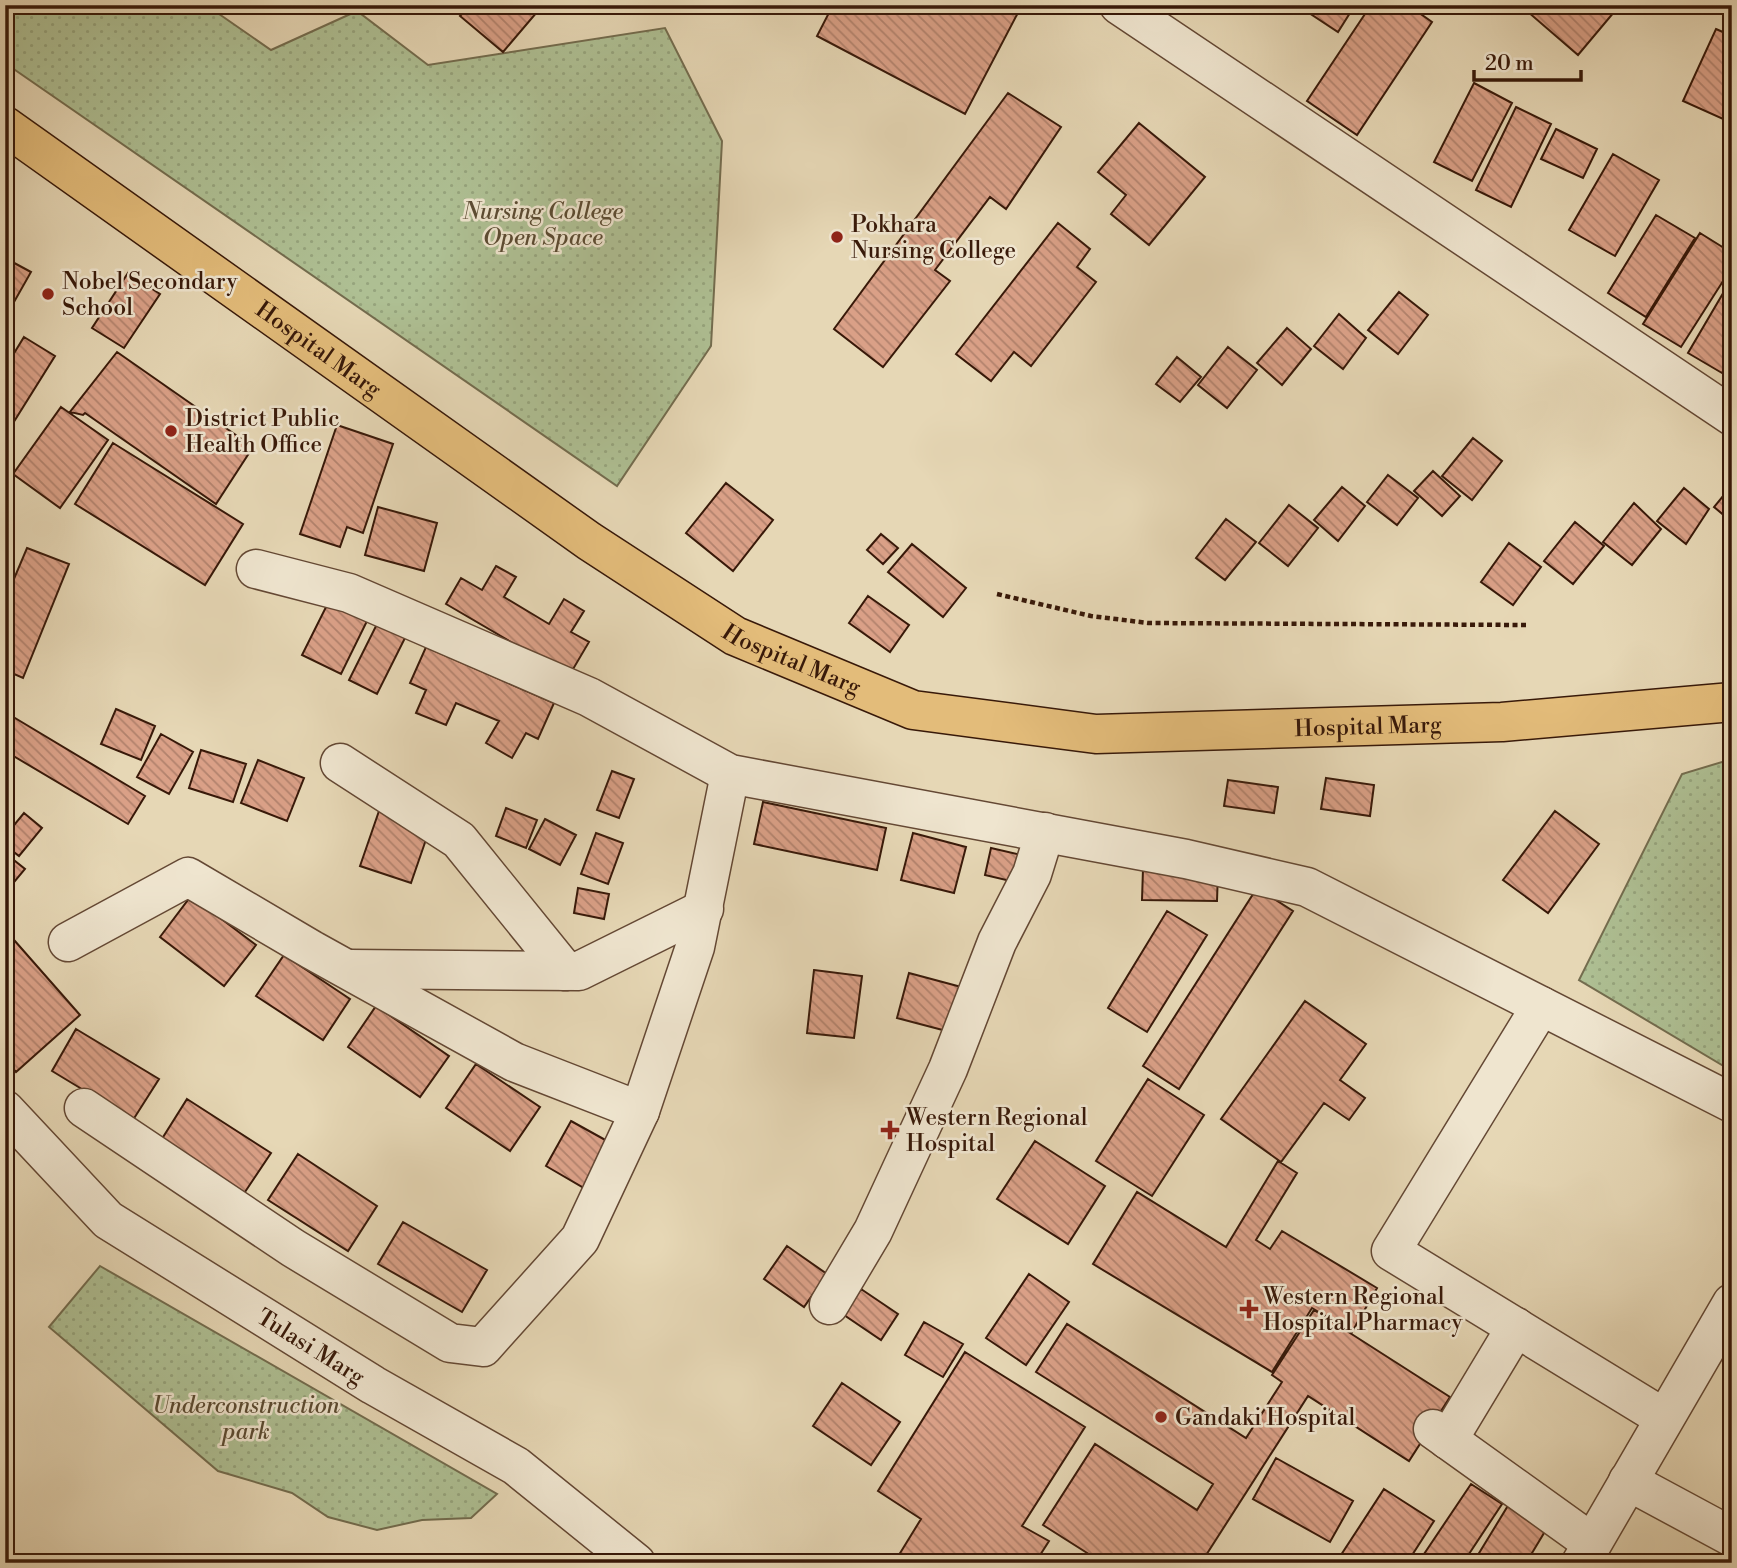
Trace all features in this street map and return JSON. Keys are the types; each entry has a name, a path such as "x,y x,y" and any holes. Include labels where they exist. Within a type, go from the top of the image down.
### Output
{"main road":[{"name":"Hospital Marg","path":"5,127 589,541 735,636 913,710 1096,734 1502,722 1732,702"}],"street":[{"path":"1119,5 1732,416"},
{"path":"256,569 349,593 589,697 730,774 1186,859 1307,887 1732,1103"},
{"path":"340,763 459,840 565,971"},
{"path":"84,1108 293,1248 450,1343 466,1347 483,1346 580,1239 640,1111 695,947 730,774"},
{"path":"829,1305 873,1231 948,1069 997,942 1032,874 1045,832"},
{"path":"68,942 188,877 345,969 514,1062 640,1111"},
{"path":"345,969 579,971 704,909"},
{"path":"1541,1006 1391,1251 1664,1418"},
{"name":"Tulasi Marg","path":"5,1110 108,1220 373,1385 516,1466 636,1563"},
{"path":"1516,1327 1440,1434 1586,1553 1732,1303"},
{"path":"1628,1481 1732,1537"}],"path":[{"path":"997,594 1091,616 1148,623 1526,625"}],"green space":[{"name":"Nursing College Open Space","path":"5,5 206,5 271,50 357,11 428,65 665,28 722,141 711,346 617,486 5,63"},
{"path":"1732,759 1732,1071 1579,980 1682,774"},
{"name":"Underconstruction park","path":"100,1266 497,1494 471,1518 422,1520 377,1530 328,1517 292,1493 218,1471 49,1327"}],"building":[{"path":"470,5 543,5 503,52 460,16"},
{"path":"833,5 1022,5 965,114 817,36"},
{"path":"1297,5 1355,5 1338,32"},
{"path":"1371,5 1408,5 1432,22 1357,135 1307,101"},
{"path":"1520,5 1620,5 1578,55"},
{"path":"1716,29 1732,36 1732,123 1683,101"},
{"path":"1474,83 1512,103 1472,181 1434,162"},
{"path":"1008,93 1061,127 1006,209 990,197 935,270 950,281 883,367 834,329"},
{"path":"1516,107 1551,124 1511,207 1476,190"},
{"path":"1139,123 1205,177 1149,245 1111,214 1126,195 1098,172"},
{"path":"1556,129 1597,149 1583,178 1541,159"},
{"path":"1613,154 1659,180 1615,256 1569,230"},
{"path":"1656,215 1695,238 1646,317 1608,293"},
{"path":"1058,223 1090,249 1077,267 1096,282 1031,366 1014,352 991,381 956,354"},
{"path":"1700,233 1732,253 1732,267 1681,347 1643,324"},
{"path":"5,258 31,272 5,318"},
{"path":"128,273 160,294 124,348 92,328"},
{"path":"1732,278 1732,357 1722,373 1688,353"},
{"path":"1399,292 1428,315 1398,354 1368,330"},
{"path":"1339,314 1366,338 1343,369 1314,346"},
{"path":"1287,328 1311,349 1282,385 1257,363"},
{"path":"24,337 55,356 5,436 5,368"},
{"path":"1228,347 1257,370 1227,408 1198,385"},
{"name":"District Public Health Office","path":"117,352 253,447 216,504 85,413 83,415 70,412"},
{"path":"1177,357 1201,377 1180,402 1156,384"},
{"path":"61,407 108,440 60,508 13,474"},
{"path":"337,425 393,444 363,533 347,527 340,547 300,534"},
{"path":"1473,438 1502,461 1472,500 1442,476"},
{"path":"113,443 243,524 205,585 75,504"},
{"path":"1433,471 1460,496 1442,516 1414,491"},
{"path":"1388,475 1418,498 1397,525 1367,502"},
{"path":"726,483 773,520 733,571 686,533"},
{"path":"1732,485 1732,522 1714,507"},
{"path":"1342,487 1365,506 1338,541 1314,520"},
{"path":"1684,488 1709,509 1686,544 1657,521"},
{"path":"1634,503 1661,529 1632,565 1603,542"},
{"path":"1289,505 1318,528 1288,566 1259,543"},
{"path":"378,507 437,523 424,571 365,555"},
{"path":"1226,519 1256,542 1225,580 1196,558"},
{"path":"1575,522 1604,546 1573,584 1544,561"},
{"path":"881,534 898,548 883,564 867,550"},
{"path":"1509,543 1541,567 1513,605 1481,582"},
{"path":"912,544 966,588 943,617 888,572"},
{"path":"27,548 69,564 23,678 5,670 5,600"},
{"path":"496,566 516,577 504,597 549,624 564,599 584,611 571,632 589,642 569,676 446,604 461,578 482,590"},
{"path":"868,596 909,625 890,652 849,623"},
{"path":"329,601 368,619 341,674 302,655"},
{"path":"380,618 408,632 377,694 349,680"},
{"path":"426,647 554,703 538,739 526,733 512,758 486,743 499,721 456,703 446,725 416,713 426,690 410,683"},
{"path":"116,709 155,726 141,760 101,744"},
{"path":"5,712 145,796 128,824 5,751"},
{"path":"161,734 193,752 169,794 137,777"},
{"path":"201,750 246,764 233,802 189,788"},
{"path":"258,760 304,778 287,821 241,803"},
{"path":"612,771 634,779 619,818 597,810"},
{"path":"1326,778 1374,785 1370,816 1321,809"},
{"path":"1228,780 1278,787 1274,813 1224,806"},
{"path":"763,802 886,828 877,870 754,844"},
{"path":"506,808 537,820 526,848 496,836"},
{"path":"379,811 430,828 411,883 360,866"},
{"path":"1555,811 1599,844 1548,913 1503,880"},
{"path":"24,813 42,828 19,856 5,845 5,836"},
{"path":"545,819 576,835 560,865 529,849"},
{"path":"596,833 623,843 608,884 581,874"},
{"path":"913,833 966,847 954,893 901,880"},
{"path":"991,848 1030,857 1023,884 985,875"},
{"path":"5,853 25,869 5,893"},
{"path":"1143,869 1218,871 1217,901 1142,900"},
{"path":"578,888 609,894 604,919 574,913"},
{"path":"1257,888 1293,911 1179,1089 1143,1066"},
{"path":"191,896 256,945 224,986 160,937"},
{"path":"1167,911 1207,935 1147,1032 1108,1008"},
{"path":"7,932 80,1015 16,1072 5,1060"},
{"path":"284,955 350,999 323,1040 256,996"},
{"path":"814,970 862,976 854,1038 807,1033"},
{"path":"909,973 965,988 954,1033 897,1018"},
{"path":"1305,1001 1366,1044 1340,1080 1365,1098 1349,1120 1324,1103 1281,1162 1221,1119"},
{"path":"376,1006 449,1056 420,1097 348,1047"},
{"path":"76,1029 159,1079 133,1120 52,1071"},
{"path":"476,1064 540,1107 510,1151 446,1108"},
{"path":"1148,1079 1204,1115 1152,1196 1096,1161"},
{"path":"187,1099 271,1153 243,1195 160,1142"},
{"path":"571,1121 609,1142 584,1188 546,1166"},
{"path":"1035,1141 1105,1186 1068,1244 997,1199"},
{"path":"298,1154 377,1206 348,1251 268,1200"},
{"path":"1278,1161 1297,1173 1256,1240 1270,1249 1282,1231 1377,1288 1352,1332 1312,1308 1272,1372 1093,1264 1137,1192 1226,1247"},
{"path":"403,1222 487,1270 462,1312 378,1264"},
{"path":"787,1246 827,1274 804,1307 764,1279"},
{"path":"1029,1274 1069,1302 1026,1365 986,1338"},
{"path":"861,1289 898,1314 881,1340 844,1315"},
{"name":"Gandaki Hospital","path":"1314,1310 1450,1397 1409,1461 1308,1396 1201,1563 1103,1563 1043,1525 1095,1444 1197,1510 1213,1484 1036,1372 1067,1324 1246,1438 1282,1382 1272,1375"},
{"path":"924,1322 963,1344 943,1377 905,1355"},
{"path":"965,1352 1085,1427 1022,1526 1049,1541 1035,1563 894,1563 921,1519 878,1491"},
{"path":"842,1383 900,1422 871,1465 813,1426"},
{"path":"1276,1458 1353,1501 1330,1542 1253,1499"},
{"path":"1471,1484 1502,1504 1463,1563 1418,1563"},
{"path":"1384,1489 1434,1521 1407,1563 1346,1563 1339,1558"},
{"path":"1509,1504 1547,1528 1526,1563 1473,1563"}],"place":[{"name":"Pokhara Nursing College","path":"837,237"},
{"name":"Nobel Secondary School","path":"48,294"},
{"name":"District Public Health Office","path":"171,431"},
{"name":"Western Regional Hospital","path":"890,1130"},
{"name":"Western Regional Hospital Pharmacy","path":"1249,1309"},
{"name":"Gandaki Hospital","path":"1161,1417"}]}
